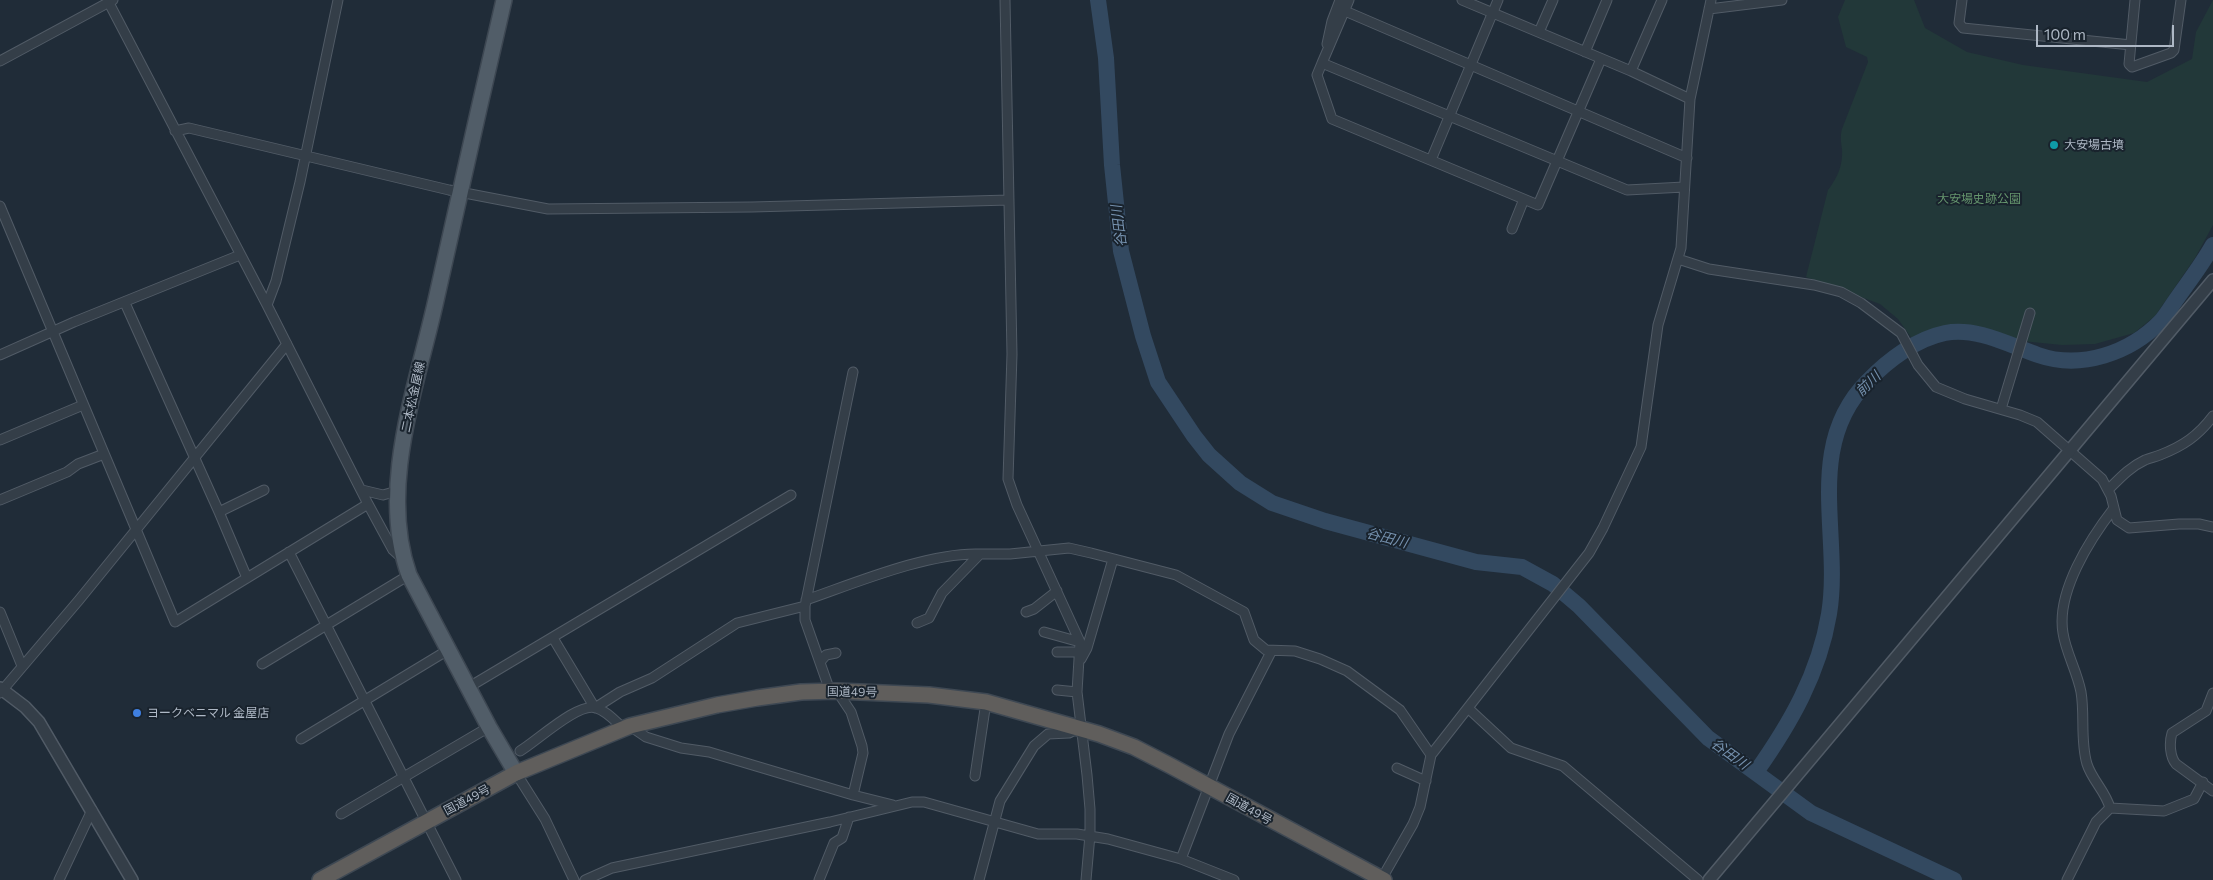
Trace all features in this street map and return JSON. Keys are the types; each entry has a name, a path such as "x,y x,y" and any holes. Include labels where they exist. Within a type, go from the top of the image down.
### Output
{"highway":[{"name":"国道49号","path":"329,878 426,822 516,774 627,728 717,705 757,698 834,691 929,695 986,702 1080,728 1134,748 1210,786 1382,880"}],"main road":[{"name":"二本松金屋線","path":"504,0 408,422 399,467 397,491 400,537 406,568 489,727 516,774"}],"street":[{"path":"267,305 276,281 306,156 338,0"},
{"path":"1005,0 1012,354 1008,478 1017,505 1057,591 1080,652 1077,692 1087,775 1090,835 1086,880"},
{"path":"1327,52 1329,31 1340,0"},
{"path":"1349,0 1317,75 1332,119 1538,205 1580,111 1601,58"},
{"path":"1462,0 1631,71 1690,99"},
{"path":"1431,160 1498,0"},
{"path":"1539,32 1553,0"},
{"path":"1585,52 1607,0"},
{"path":"1631,71 1662,0"},
{"path":"1382,880 1413,824 1420,807 1431,755 1537,622 1589,553 1603,528 1641,447 1658,325 1678,259 1683,229 1690,99 1711,0"},
{"path":"1709,9 1782,0"},
{"path":"1962,0 1960,23 1963,28 2131,45"},
{"path":"2135,0 2129,64 2132,67 2172,53 2176,46 2181,0"},
{"path":"0,61 106,2 267,305 368,504 393,550 406,568 326,627 262,664"},
{"path":"1345,11 1687,158"},
{"path":"1322,63 1627,190 1684,187"},
{"path":"175,131 188,128 459,192 548,208 752,207 1009,200"},
{"path":"1512,229 1524,199"},
{"path":"0,206 175,622 368,504"},
{"path":"0,355 74,322 240,255"},
{"path":"1678,259 1709,269 1801,282 1841,292 1861,303 1901,332 1910,351 1927,377 1936,386 1965,399 2002,409 2037,422 2070,452 2093,469 2108,489 2117,520 2129,528 2189,524 2213,528"},
{"path":"1709,880 2213,280"},
{"path":"125,303 219,512 246,578"},
{"path":"2002,409 2030,313"},
{"path":"132,880 39,722 25,707 1,690 195,458 287,344"},
{"path":"853,372 804,620 820,662 834,691 851,712 862,746 863,753 853,795"},
{"path":"0,440 83,405"},
{"path":"2108,489 2125,472 2146,459 2174,449 2198,434 2213,416"},
{"path":"0,500 104,454"},
{"path":"219,512 264,490"},
{"path":"362,490 383,495 397,491"},
{"path":"468,687 791,495"},
{"path":"2110,808 2087,766 2083,747 2081,692 2067,653 2062,630 2072,576 2114,508"},
{"path":"595,708 620,692 652,678 737,623 806,603 904,567 962,553 1010,554 1070,548 1176,575 1233,604 1244,612 1256,643 1271,652 1288,650 1300,652 1347,672 1400,710 1431,755"},
{"path":"289,552 456,880"},
{"path":"917,623 929,618 942,594 980,554"},
{"path":"1080,652 1090,639 1113,559"},
{"path":"1026,612 1034,609 1057,591"},
{"path":"0,612 22,666"},
{"path":"1044,632 1080,652"},
{"path":"553,638 595,708"},
{"path":"301,739 448,650"},
{"path":"1057,652 1080,652"},
{"path":"1181,859 1229,734 1271,652"},
{"path":"820,662 826,655 836,653"},
{"path":"1057,690 1077,692"},
{"path":"2213,693 2206,710 2170,736 2173,760 2213,790"},
{"path":"975,776 986,702"},
{"path":"520,751 535,742 556,724 582,708 595,708 627,728 646,737 681,748 709,752 896,806"},
{"path":"1468,709 1511,748 1563,766 1698,880"},
{"path":"341,814 489,727"},
{"path":"979,880 993,822 1008,786 1034,746 1048,734 1069,734 1080,728"},
{"path":"1397,768 1426,780"},
{"path":"516,774 544,819 574,880"},
{"path":"2067,880 2096,822 2110,808 2164,811 2194,799 2203,782"},
{"path":"585,880 612,868 912,802 924,802 1038,834 1090,835 1181,859 1234,880"},
{"path":"59,880 92,810"},
{"path":"819,880 834,844 842,838 850,817"}],"green space":[{"name":"大安場史跡公園","path":"1845,0 1914,0 1925,28 1967,52 2023,65 2147,82 2192,59 2196,32 2213,0 2213,225 2195,258 2155,316 2134,333 2095,344 2062,345 2002,339 1913,340 1898,319 1880,304 1806,277 1828,190 1841,166 1842,129 1868,62 1867,57 1846,47 1838,17"}],"waterway":[{"name":"谷田川","path":"1098,0 1106,58 1112,165 1121,251 1143,336 1158,382 1209,455 1240,483 1272,503 1325,521 1476,562 1522,567 1553,584 1579,606 1708,738 1811,813 1954,880"},
{"name":"前川","path":"1756,772 1802,698 1818,657 1829,614 1832,584 1829,493 1831,463 1836,434 1848,406 1868,381 1884,365 1903,351 1924,340 1945,333 1969,332 1993,338 2038,355 2071,361 2104,356 2120,350 2135,342 2161,321 2213,245"}],"place":[{"name":"大安場古墳","path":"2054,145"},
{"name":"ヨークベニマル 金屋店","path":"137,713"}]}
